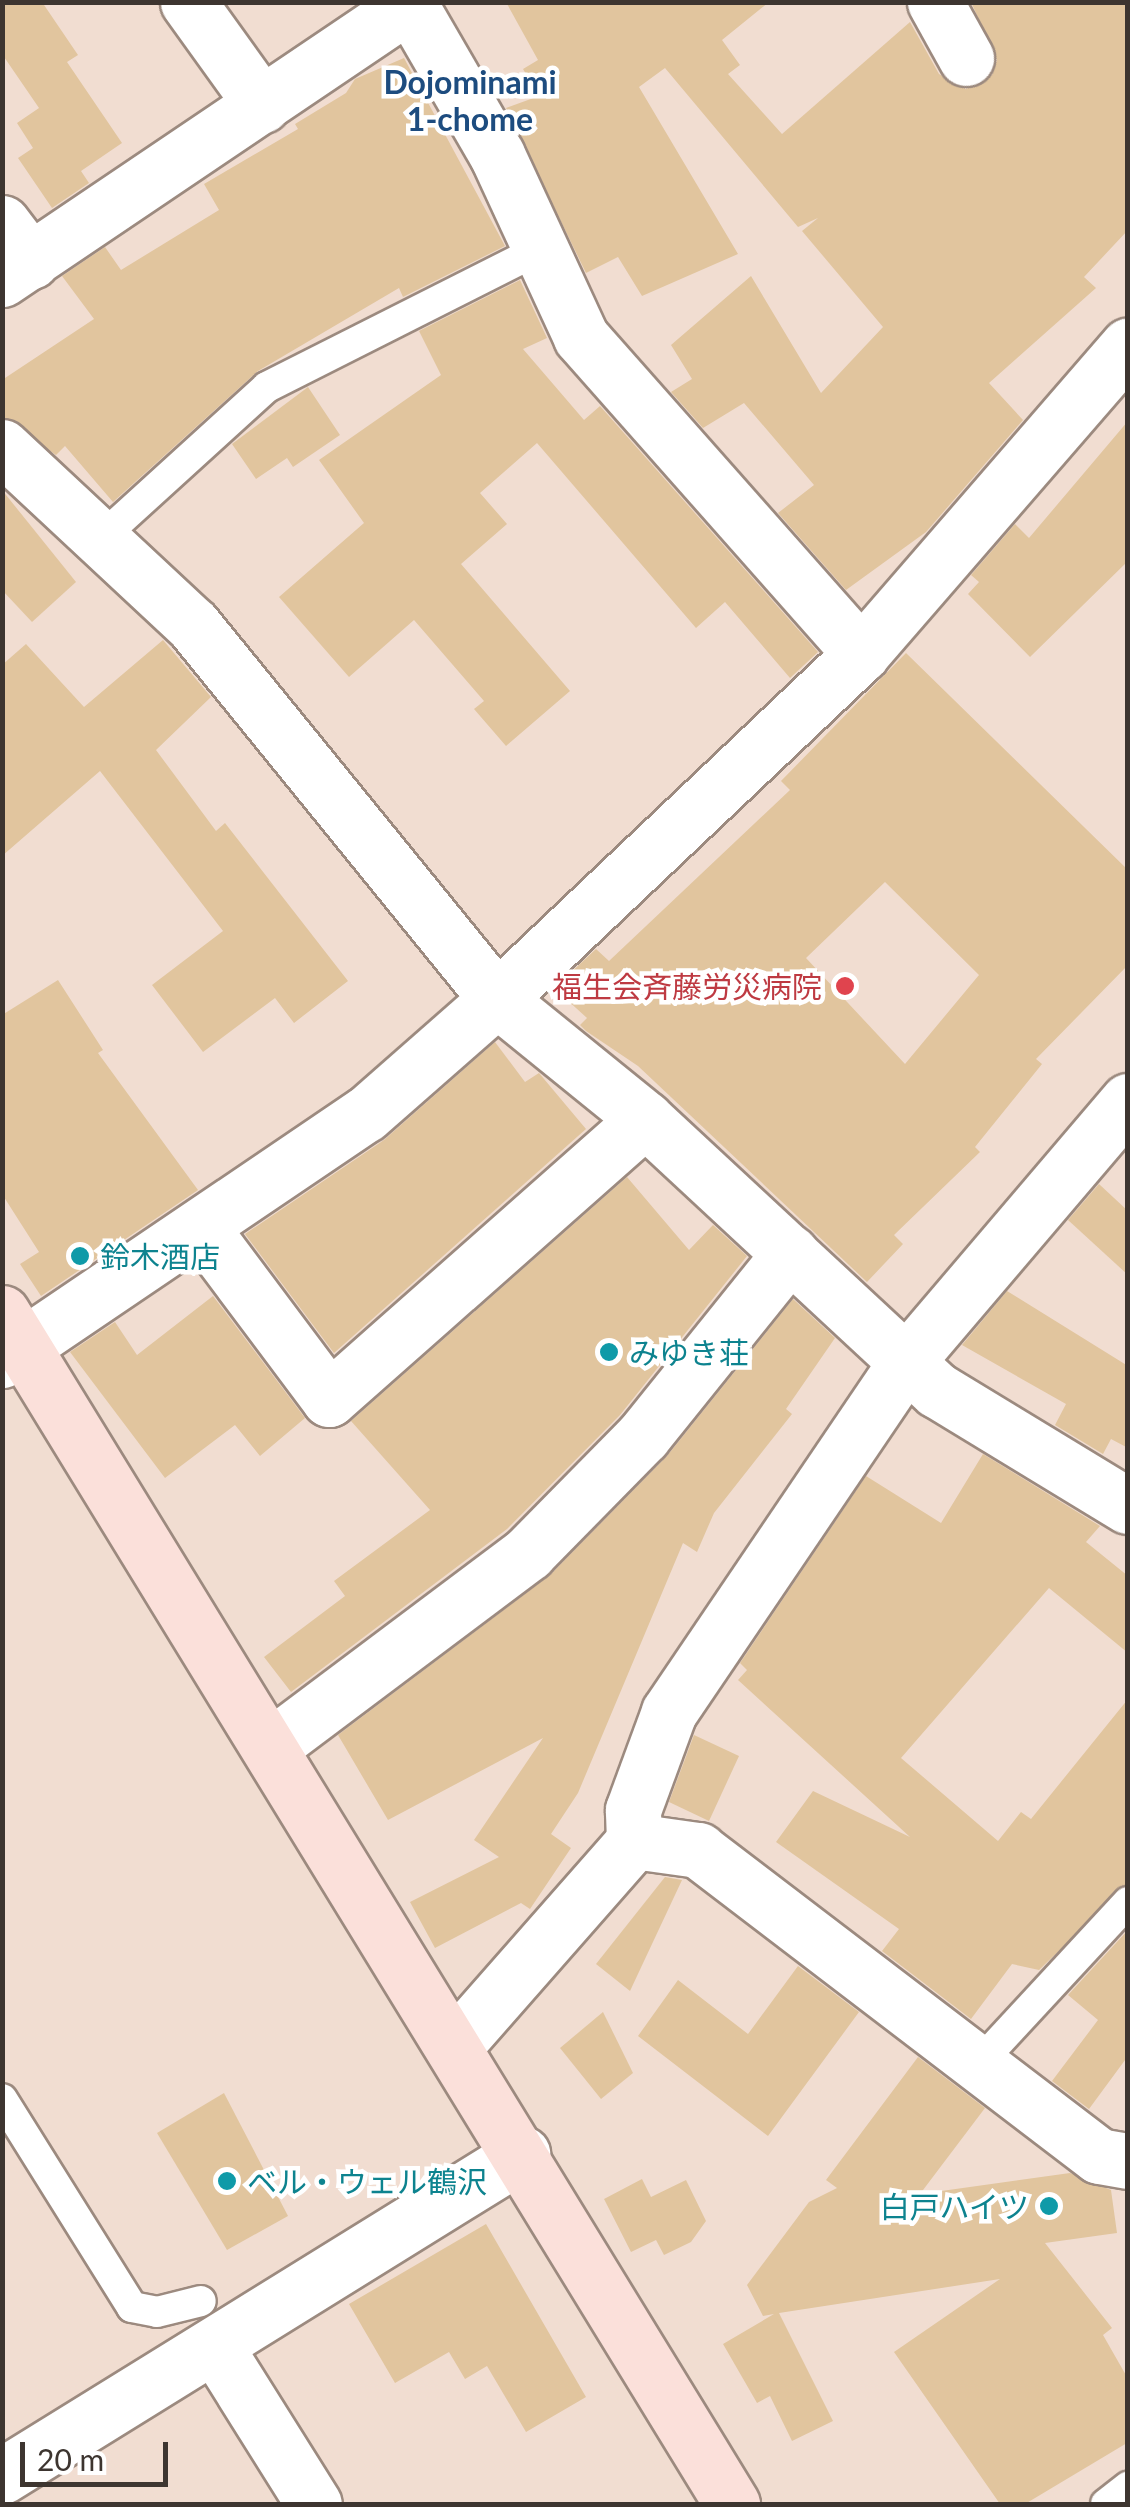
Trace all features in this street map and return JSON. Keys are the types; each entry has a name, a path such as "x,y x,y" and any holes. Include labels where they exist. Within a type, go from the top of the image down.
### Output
{"street":[{"path":"188,2 262,104"},
{"path":"935,2 966,58"},
{"path":"12,254 262,104 411,4 498,155 581,337 612,378 664,425 861,654"},
{"path":"732,2504 455,2045 10,1340 202,1229 366,1114 497,999 861,654 1128,346"},
{"path":"2,448 193,625 497,999 645,1119 905,1362 1128,1506"},
{"path":"455,2045 634,1841 633,1810 669,1712 905,1362 1128,1100"},
{"path":"202,1229 329,1399 645,1119"},
{"path":"270,1747 528,1553 643,1436 790,1253"},
{"path":"634,1841 698,1850 1100,2156 1128,2161"},
{"path":"2,2476 209,2325 522,2154"},
{"path":"209,2325 314,2504"}],"lane":[{"path":"101,538 267,387 540,248"},
{"path":"980,2062 1128,1902"},
{"path":"2,2099 132,2307 209,2325"},
{"path":"1106,2504 1128,2487"}],"building":[{"path":"2,2 42,2 78,55 67,62 122,143 81,171 89,183 52,208 18,158 33,148 17,123 39,108 2,54"},
{"path":"506,2 769,2 722,40 740,65 728,74 782,134 910,22 939,74 966,89 992,75 997,60 971,2 1128,2 1128,230 1084,277 1096,288 989,383 1023,420 926,532 846,590 778,513 814,485 744,403 703,428 671,392 692,379 671,345 751,276 821,393 883,327 802,231 818,218 798,227 665,68 639,87 738,254 642,296 618,257 586,273 506,108 539,96 523,69 538,60"},
{"path":"404,58 505,246 403,297 399,288 258,371 113,502 65,446 56,455 2,417 2,380 94,319 62,276 105,247 121,270 219,210 204,184 298,129 295,124 346,93 355,79"},
{"path":"520,280 547,338 523,349 584,420 600,406 818,652 790,678 725,602 696,628 537,443 480,493 507,524 461,564 570,691 506,746 474,709 484,701 414,620 349,677 279,597 364,523 319,460 441,375 419,331"},
{"path":"308,387 340,435 293,467 287,458 256,479 232,444"},
{"path":"1128,421 1128,561 1030,657 968,594 979,582 971,575 1015,524 1029,538"},
{"path":"2,490 76,582 32,622 2,590"},
{"path":"163,640 211,697 156,750 216,831 225,823 348,981 294,1023 275,998 203,1052 152,985 223,931 100,771 2,856 2,665 26,644 84,707"},
{"path":"906,653 1128,870 1128,965 1036,1059 1042,1064 975,1147 980,1152 894,1235 903,1244 867,1282 638,1066 586,1031 580,1025 587,1018 554,988 596,949 609,961 790,790 781,781","holes":["885,882 979,975 905,1064 806,958"]},
{"path":"58,980 103,1050 98,1053 198,1190 41,1296 20,1264 39,1252 2,1194 2,1015"},
{"path":"495,1042 525,1082 539,1073 586,1129 334,1353 245,1234 384,1140"},
{"path":"627,1177 689,1250 713,1225 747,1256 620,1415 507,1529 291,1692 264,1657 345,1596 334,1581 430,1510 351,1421"},
{"path":"1099,1184 1128,1211 1128,1275 1068,1220"},
{"path":"1007,1291 1128,1366 1128,1448 1111,1439 1103,1454 1055,1425 1066,1404 962,1345"},
{"path":"213,1296 305,1418 260,1456 235,1425 165,1478 70,1352 115,1322 137,1355"},
{"path":"793,1299 835,1338 786,1409 792,1414 714,1513 697,1552 683,1543 578,1793 551,1834 571,1848 530,1909 521,1903 435,1948 410,1902 499,1857 474,1840 543,1738 388,1820 338,1735 550,1575 667,1456"},
{"path":"983,1454 1100,1526 1086,1542 1128,1576 1128,1653 1049,1588 901,1758 998,1841 1021,1812 1031,1819 1128,1699 1128,1884 1039,1970 1012,1964 971,2019 882,1951 899,1929 776,1842 813,1791 910,1837 738,1680 747,1670 740,1663 866,1476 941,1523"},
{"path":"694,1735 739,1756 709,1821 669,1802"},
{"path":"665,1877 682,1880 630,1991 596,1964"},
{"path":"1128,1930 1128,2056 1089,2109 1052,2081 1098,2020 1068,1995"},
{"path":"798,1966 859,2012 768,2136 638,2036 678,1980 748,2034"},
{"path":"603,2012 633,2073 601,2099 560,2048"},
{"path":"918,2057 985,2108 920,2194 1070,2173 1111,2190 1117,2233 1045,2243 1112,2328 1103,2335 1127,2377 1127,2443 1025,2504 1000,2504 894,2352 1000,2279 779,2313 833,2421 792,2441 770,2396 757,2403 723,2344 774,2314 763,2316 747,2285 809,2202 837,2188 826,2180"},
{"name":"ベル・ウェル鶴沢","path":"224,2093 288,2216 227,2250 157,2133"},
{"path":"642,2179 651,2197 686,2180 706,2221 691,2242 664,2255 656,2240 631,2252 604,2199"},
{"path":"486,2224 586,2397 526,2432 487,2366 465,2379 449,2352 395,2383 349,2304"}],"place":[{"name":"福生会斉藤労災病院","path":"845,986"},
{"name":"鈴木酒店","path":"80,1256"},
{"name":"みゆき荘","path":"609,1352"},
{"name":"ベル・ウェル鶴沢","path":"227,2181"},
{"name":"白戸ハイツ","path":"1049,2206"}],"district":[{"name":"Dojominami 1-chome","path":"470,102"}]}
